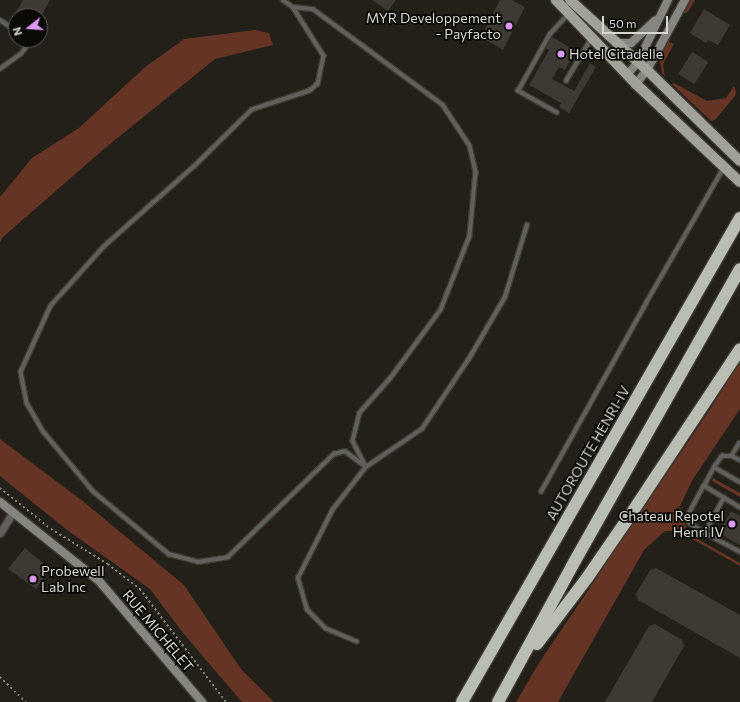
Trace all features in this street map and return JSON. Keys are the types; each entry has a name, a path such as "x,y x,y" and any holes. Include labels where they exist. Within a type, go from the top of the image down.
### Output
{"highway":[{"name":"AUTOROUTE HENRI-IV","path":"462,702 740,218"},
{"path":"498,702 515,674 572,566 740,269"},
{"path":"515,674 587,578 617,535 740,349"}],"main road":[{"path":"556,0 636,84 740,182"},
{"path":"570,0 647,70 740,161"}],"street":[{"path":"627,75 638,62 668,0"},
{"path":"636,84 647,70 685,0"},
{"path":"616,43 631,43 660,16"},
{"name":"RUE MICHELET","path":"0,502 99,581 202,702"},
{"path":"0,533 14,512"}],"lane":[{"path":"283,0 293,7 324,56 318,84 310,90 252,110 195,166 104,247 51,306 21,372 27,403 44,432 93,491 169,554 198,562 228,557 334,454 344,450 366,467"},
{"path":"293,7 313,9 443,104 470,146 476,172 470,236 441,310 391,378 360,413 354,441 366,467"},
{"path":"557,113 518,91 550,34 569,14"},
{"path":"566,81 592,38"},
{"path":"0,69 21,54 25,48"},
{"path":"541,492 642,309 724,168"},
{"path":"357,642 326,629 307,610 298,578 333,509 366,467 422,429 466,364 505,297 527,225"},
{"path":"732,456 740,443"},
{"path":"740,460 732,456 722,456 714,467 687,518 690,523 705,533 740,552"},
{"path":"714,467 740,482"},
{"path":"704,486 740,508"},
{"path":"705,533 724,498"}],"path":[{"path":"0,488 51,529 108,564 140,589 226,702"},
{"path":"0,677 26,702"}],"shaded area":[{"path":"691,0 695,0 688,12 685,13 684,12"},
{"path":"255,30 269,33 273,45 215,59 104,149 3,237 0,242 0,197 32,158 79,128 144,68 184,39"},
{"path":"668,41 674,44 663,64 665,77 662,73 660,62 658,60"},
{"path":"674,83 707,101 726,98 734,86 736,92 735,96 715,120 711,121 672,84"},
{"path":"740,361 740,409 693,479 679,508 682,509 687,533 740,563 740,566 678,531 665,531 644,550 558,702 516,702 539,663 711,408"},
{"path":"0,439 84,502 184,585 241,669 274,702 242,702 183,633 150,589 67,530 0,476"},
{"path":"713,478 740,493 740,497 712,481"}],"building":[{"path":"23,0 50,0 46,8 18,8"},
{"path":"372,0 396,0 388,11"},
{"path":"500,0 512,0 525,7 503,50 481,37"},
{"path":"704,9 730,25 718,45 708,40 706,43 690,33"},
{"path":"552,37 576,51 565,70 559,67 552,79 574,91 590,63 596,67 569,113 559,107 561,103 529,85 549,50 546,48"},
{"path":"692,52 708,62 694,84 678,74"},
{"name":"Chateau Repotel Henri IV","path":"731,511 740,516 740,545 719,533"},
{"name":"Probewell Lab Inc","path":"25,548 50,569 36,589 8,569"},
{"path":"656,568 740,615 740,658 638,600 636,594 650,570"},
{"path":"655,624 682,640 684,646 652,702 605,702 649,626"}],"place":[{"name":"MYR Developpement - Payfacto","path":"509,26"},
{"name":"Hotel Citadelle","path":"561,54"},
{"name":"Chateau Repotel Henri IV","path":"732,524"},
{"name":"Probewell Lab Inc","path":"33,579"}]}
